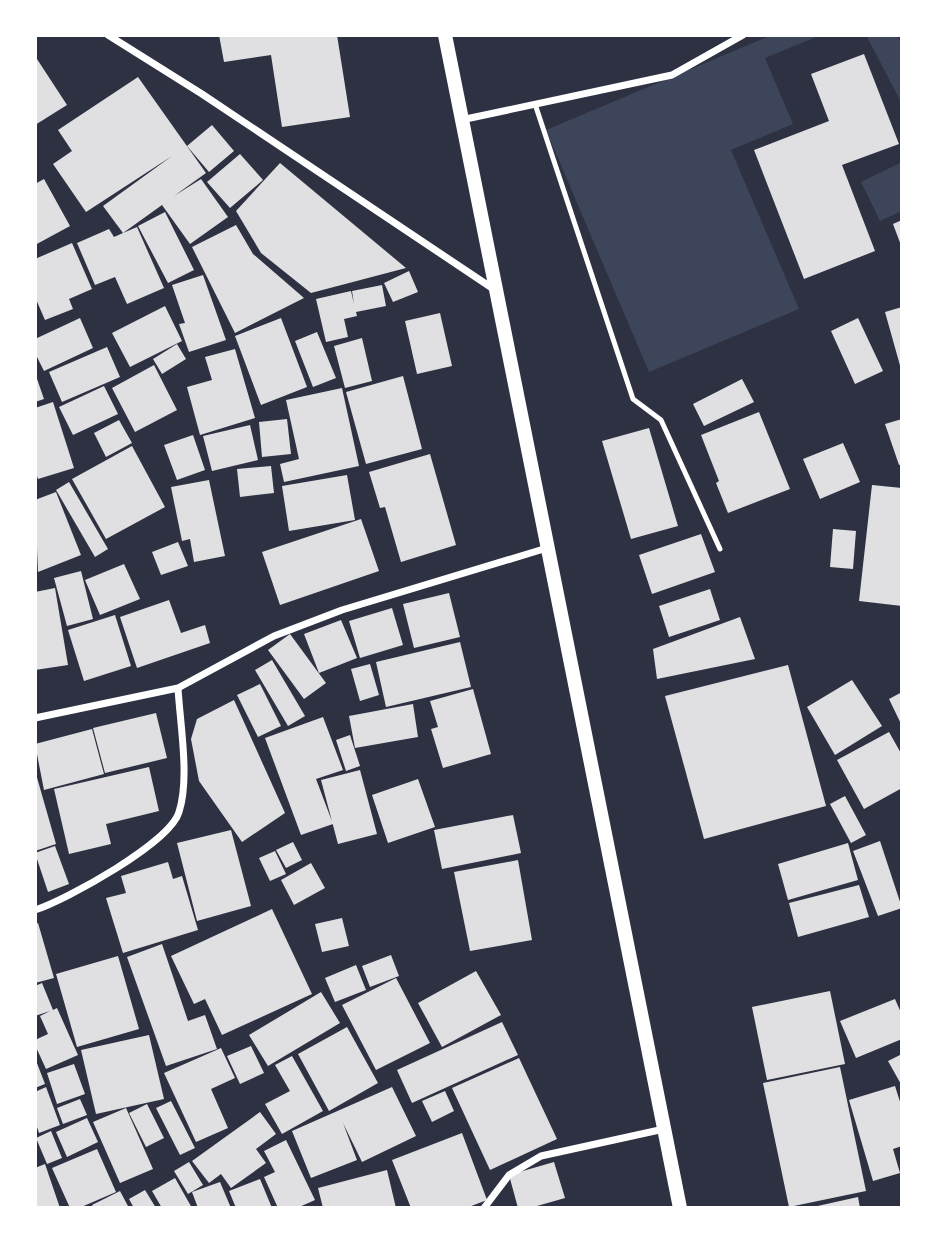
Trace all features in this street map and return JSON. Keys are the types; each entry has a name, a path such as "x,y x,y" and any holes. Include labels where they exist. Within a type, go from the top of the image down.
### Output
{"main road":[{"path":"445,35 680,1208"}],"street":[{"path":"108,35 202,94 495,290"},
{"path":"461,120 672,75 743,35"},
{"path":"35,718 178,688 274,636 308,623 547,548"},
{"path":"35,910 60,902 151,845 179,814 183,789 178,688"},
{"path":"484,1208 509,1175 541,1156 664,1129"}],"lane":[{"path":"535,104 633,399 661,420 720,549"}],"shaded area":[{"path":"772,35 821,35 765,58 793,124 731,150 799,309 649,372 546,130"},
{"path":"866,35 897,35 902,45 902,104"},
{"path":"902,162 902,211 880,221 861,182"}],"building":[{"path":"219,35 337,35 350,117 282,127 271,55 224,62"},
{"path":"864,54 899,144 842,165 875,251 804,279 754,150 829,121 811,74"},
{"path":"35,56 67,105 35,125"},
{"path":"138,77 206,173 174,196 201,179 228,217 190,244 162,205 123,233 103,206 172,156 86,212 53,164 72,151 58,130"},
{"path":"212,125 234,151 209,172 187,146"},
{"path":"240,154 263,180 230,208 207,182"},
{"path":"280,163 406,268 311,293 261,253 236,211"},
{"path":"44,179 70,226 35,245 35,184"},
{"path":"165,212 194,270 168,283 138,226"},
{"path":"902,220 902,248 893,224"},
{"path":"236,225 253,254 304,298 235,333 192,247"},
{"path":"137,227 164,288 127,304 115,277 95,285 77,243 109,229 114,237"},
{"path":"72,243 92,289 69,299 73,309 45,320 35,297 35,259"},
{"path":"409,271 418,292 393,302 384,283"},
{"path":"203,275 226,340 189,352 179,324 185,323 172,285"},
{"path":"382,285 386,306 356,312 357,316 344,319 348,337 326,342 316,299 351,291 354,304 352,291"},
{"path":"165,306 182,341 130,367 112,333"},
{"path":"902,307 902,368 901,369 885,312"},
{"path":"440,313 452,366 417,374 405,321"},
{"path":"80,318 93,348 44,371 35,353 35,339"},
{"path":"281,318 307,387 261,405 235,336"},
{"path":"858,318 883,371 855,384 831,331"},
{"path":"317,332 336,378 313,387 295,341"},
{"path":"362,338 372,381 345,388 334,346"},
{"path":"177,344 186,359 162,374 153,359"},
{"path":"107,347 120,377 62,402 49,372"},
{"path":"235,349 255,418 200,435 187,387 212,380 205,357"},
{"path":"154,365 177,410 135,432 112,388"},
{"path":"35,373 44,399 35,402"},
{"path":"403,376 422,449 366,464 346,392"},
{"path":"742,379 754,402 704,426 693,404"},
{"path":"104,386 118,414 73,435 59,407"},
{"path":"342,388 359,466 284,482 280,464 299,459 286,400"},
{"path":"53,402 74,468 38,479 35,470 35,408"},
{"path":"759,412 790,489 728,513 701,435"},
{"path":"287,419 291,454 262,457 259,422"},
{"path":"902,419 902,464 899,465 885,424"},
{"path":"119,420 132,443 106,457 94,433"},
{"path":"250,425 258,460 212,471 203,436"},
{"path":"649,428 678,526 631,539 602,441"},
{"path":"193,435 205,470 177,480 164,445"},
{"path":"843,443 860,482 820,499 803,459"},
{"path":"132,446 165,507 106,539 72,479"},
{"path":"430,454 456,545 401,562 385,507 380,508 369,472"},
{"path":"271,466 274,493 240,497 237,469"},
{"path":"347,475 355,520 289,531 282,486"},
{"path":"209,480 225,556 194,562 190,539 182,541 171,487"},
{"path":"69,482 108,549 95,557 56,490"},
{"path":"872,485 902,488 902,606 859,601"},
{"path":"56,492 81,555 38,572 35,500"},
{"path":"361,519 379,571 280,605 262,552"},
{"path":"833,529 856,531 853,569 830,567"},
{"path":"701,534 715,572 652,594 639,555"},
{"path":"178,542 188,566 161,575 152,552"},
{"path":"124,564 140,599 100,615 85,580"},
{"path":"81,571 93,619 67,626 54,578"},
{"path":"55,588 68,665 35,670 35,592"},
{"path":"710,589 720,620 669,637 659,606"},
{"path":"449,593 460,637 414,648 403,604"},
{"path":"169,600 181,633 205,625 210,643 137,668 120,617"},
{"path":"392,608 403,645 360,658 349,621"},
{"path":"115,615 131,666 84,681 68,630"},
{"path":"740,617 755,659 657,679 653,649"},
{"path":"341,620 357,658 319,673 304,634"},
{"path":"290,634 326,683 304,699 268,650"},
{"path":"460,642 471,687 386,707 376,662"},
{"path":"272,660 305,716 288,726 255,670"},
{"path":"370,664 379,695 360,701 351,669"},
{"path":"788,665 826,806 704,839 665,696"},
{"path":"852,680 882,726 835,755 807,707"},
{"path":"260,684 281,726 258,737 237,695"},
{"path":"473,689 491,754 443,768 431,729 438,727 430,701"},
{"path":"902,692 902,726 889,699"},
{"path":"234,700 285,813 242,842 199,781 191,739 197,719"},
{"path":"413,704 418,737 355,748 349,716"},
{"path":"156,713 167,758 105,773 93,728"},
{"path":"323,717 343,770 316,779 333,824 301,835 265,738"},
{"path":"92,729 104,774 44,790 35,744"},
{"path":"889,732 902,755 902,788 864,809 837,760"},
{"path":"350,735 360,766 346,771 336,740"},
{"path":"149,767 159,811 106,824 111,844 69,854 54,789"},
{"path":"360,770 377,834 338,844 321,780"},
{"path":"35,775 56,844 35,851"},
{"path":"418,779 435,827 388,843 372,795"},
{"path":"845,796 866,835 851,843 830,804"},
{"path":"513,815 521,853 442,869 434,830"},
{"path":"231,830 251,906 197,921 177,843"},
{"path":"880,841 902,908 878,916 853,851"},
{"path":"293,842 302,860 286,868 276,850"},
{"path":"848,843 858,880 788,900 778,864"},
{"path":"55,846 69,884 48,892 35,853"},
{"path":"275,851 286,874 270,881 259,858"},
{"path":"518,860 532,940 470,951 454,872"},
{"path":"168,862 173,879 182,876 198,930 123,953 106,898 126,893 121,876"},
{"path":"311,863 325,888 294,905 281,880"},
{"path":"859,885 869,917 798,937 789,903"},
{"path":"272,909 312,994 222,1035 205,999 194,1004 171,956"},
{"path":"342,918 349,946 322,952 315,924"},
{"path":"38,923 54,978 35,983 35,924"},
{"path":"162,944 188,1021 205,1015 217,1049 166,1066 127,957"},
{"path":"391,955 399,976 370,987 362,966"},
{"path":"118,956 139,1029 77,1047 56,974"},
{"path":"356,965 366,990 335,1002 325,978"},
{"path":"476,971 501,1015 442,1047 418,1003"},
{"path":"396,978 430,1043 376,1070 342,1005"},
{"path":"42,983 53,1010 57,1008 78,1055 46,1069 35,1045 35,1040 48,1034 40,1016 50,1011 35,1016 35,986"},
{"path":"830,991 845,1064 767,1080 752,1007"},
{"path":"321,992 340,1023 268,1066 249,1035"},
{"path":"895,999 902,1015 902,1039 856,1058 840,1021"},
{"path":"502,1022 518,1055 412,1103 397,1070"},
{"path":"347,1027 378,1083 329,1111 298,1054"},
{"path":"149,1035 164,1099 96,1114 81,1050"},
{"path":"251,1046 264,1073 240,1084 227,1056"},
{"path":"221,1048 235,1078 211,1089 228,1128 196,1142 164,1073"},
{"path":"902,1054 902,1086 888,1061"},
{"path":"292,1056 323,1111 282,1134 265,1104 290,1091 275,1065"},
{"path":"35,1058 45,1084 35,1088"},
{"path":"519,1058 557,1139 490,1170 452,1088"},
{"path":"74,1064 85,1094 57,1104 47,1073"},
{"path":"840,1067 866,1191 789,1207 763,1083"},
{"path":"895,1086 902,1108 902,1146 893,1149 900,1173 873,1181 849,1100"},
{"path":"46,1087 60,1125 39,1133 35,1121 35,1092"},
{"path":"392,1087 416,1136 362,1162 343,1123 357,1160 311,1178 292,1131"},
{"path":"445,1091 454,1111 432,1122 422,1101"},
{"path":"80,1099 87,1115 63,1124 57,1108"},
{"path":"171,1101 195,1148 180,1155 156,1108"},
{"path":"147,1104 164,1138 146,1147 129,1113"},
{"path":"126,1108 153,1169 120,1183 93,1122"},
{"path":"260,1112 276,1134 256,1149 266,1163 231,1188 221,1174 209,1183 192,1161"},
{"path":"87,1118 98,1142 67,1157 56,1132"},
{"path":"51,1131 62,1158 47,1164 36,1138"},
{"path":"462,1133 487,1200 466,1208 411,1208 392,1160"},
{"path":"286,1140 315,1200 297,1208 278,1208 264,1177 275,1172 264,1151"},
{"path":"97,1149 116,1192 79,1208 70,1208 52,1168"},
{"path":"189,1162 203,1185 188,1194 174,1171"},
{"path":"554,1162 565,1198 530,1208 518,1208 509,1175"},
{"path":"45,1164 60,1208 35,1208 35,1168"},
{"path":"387,1170 396,1208 323,1208 318,1188"},
{"path":"175,1178 192,1208 162,1208 152,1191"},
{"path":"260,1179 272,1208 236,1208 229,1191"},
{"path":"220,1182 231,1208 198,1208 192,1192"},
{"path":"145,1190 156,1208 134,1208 129,1199"},
{"path":"120,1191 129,1208 94,1208 92,1205"},
{"path":"858,1197 860,1208 813,1208 813,1207"}]}
